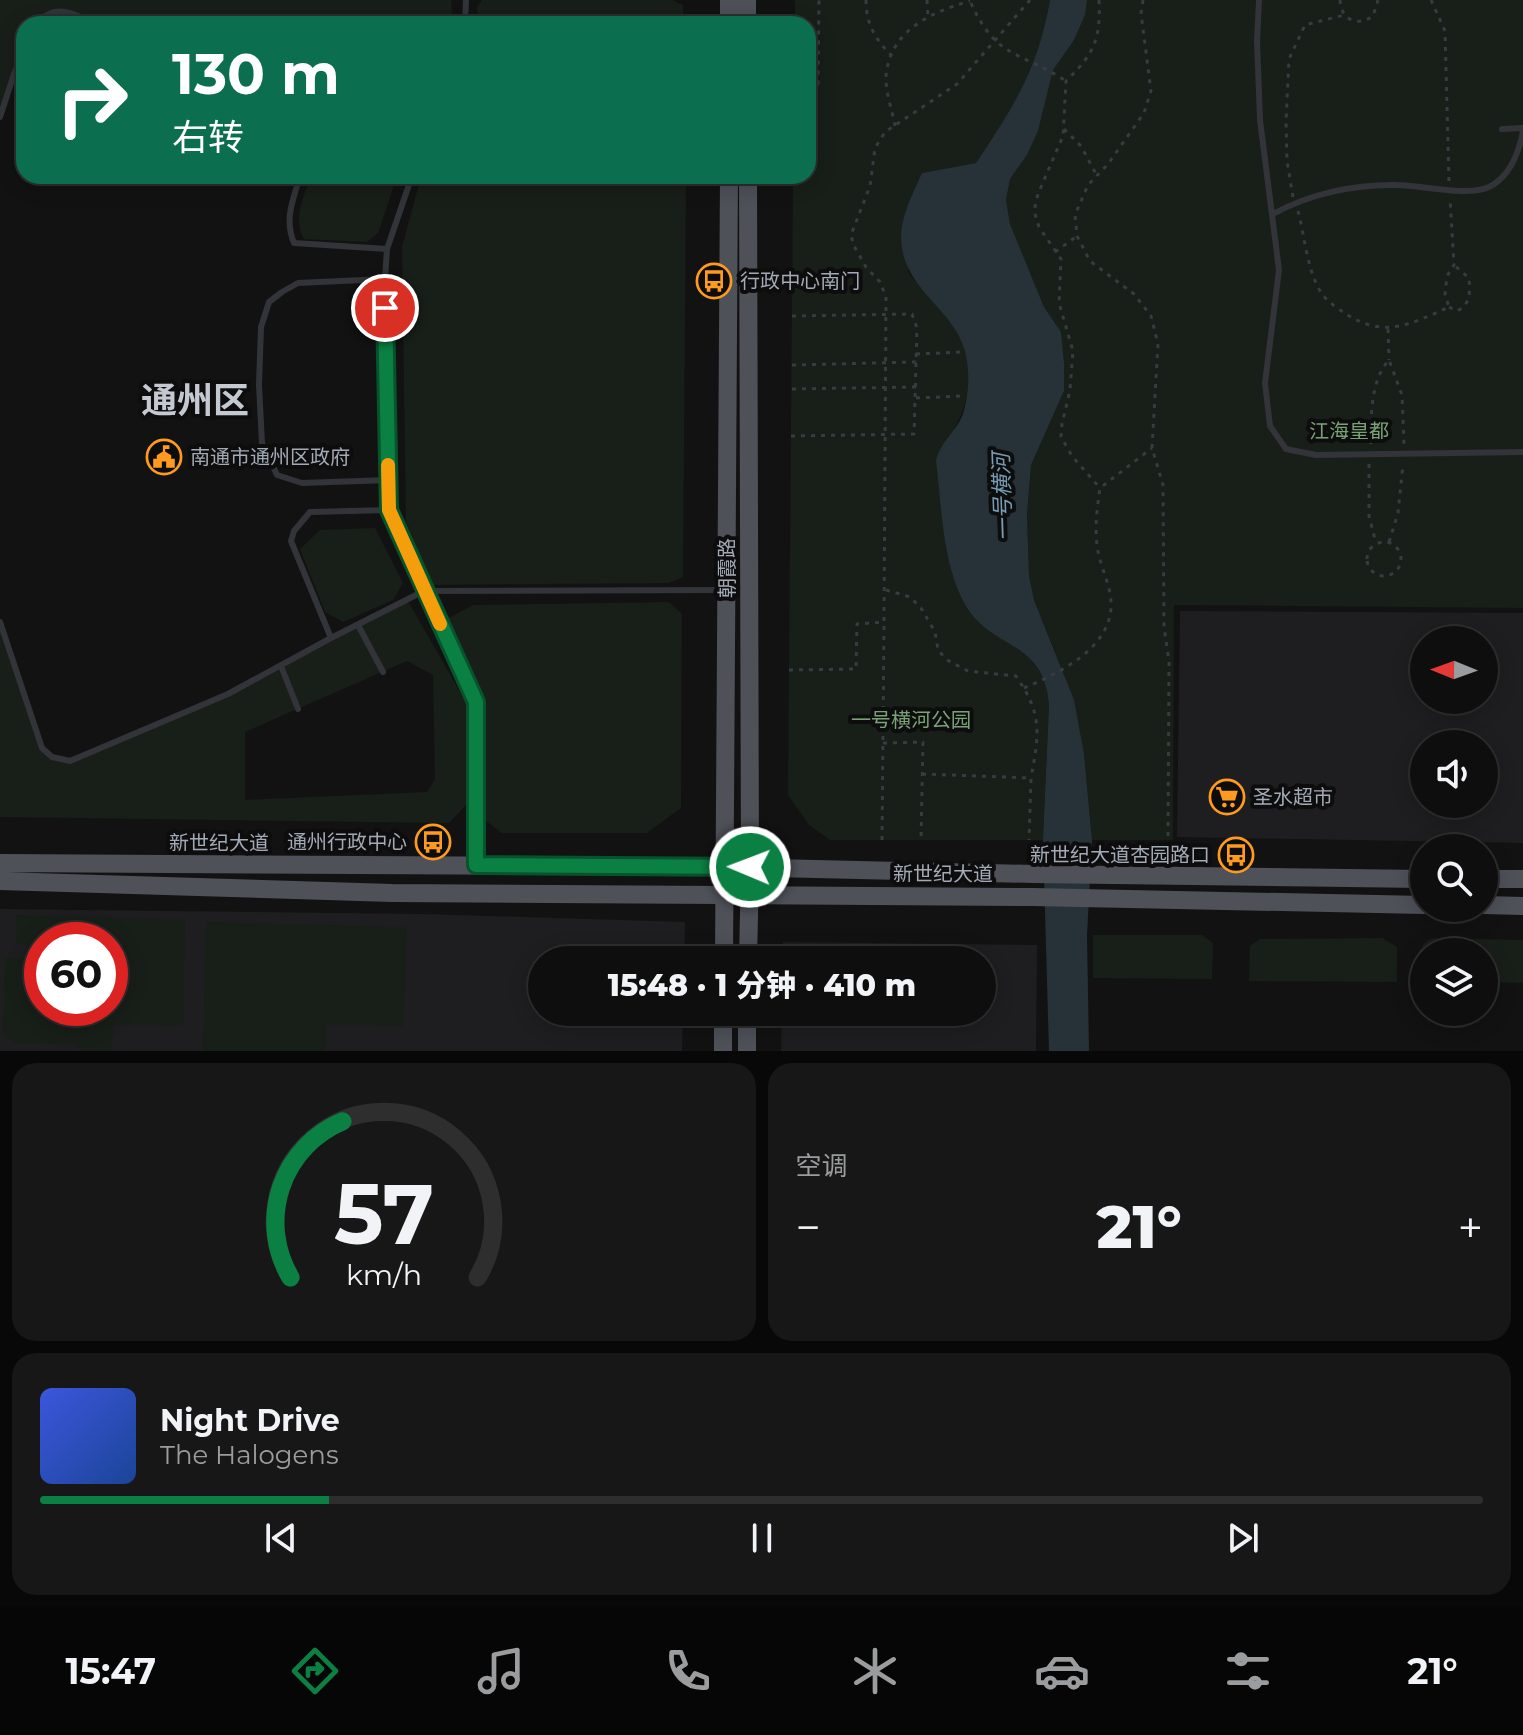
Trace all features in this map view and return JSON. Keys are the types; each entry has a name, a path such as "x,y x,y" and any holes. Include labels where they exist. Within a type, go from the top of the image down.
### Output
{"main road":[{"name":"朝霞路","path":"724,946 729,184"},
{"name":"朝霞路","path":"748,184 748,946"},
{"name":"新世纪大道","path":"0,863 750,867 1410,879"},
{"path":"1498,879 1523,879"},
{"path":"0,881 392,893 725,894"},
{"name":"新世纪大道","path":"725,894 1410,905"},
{"path":"1498,905 1523,906"},
{"path":"723,1026 723,1051"},
{"path":"747,1026 747,1051"}],"lane":[{"path":"1259,0 1260,120 1279,270 1277,307 1265,383 1270,426 1286,449 1316,455 1523,452"},
{"path":"48,16 56,10 81,16"},
{"path":"0,117 16,69"},
{"path":"1273,214 1295,202 1343,189 1383,186 1449,190 1488,187 1508,171 1519,151 1523,129 1502,129"},
{"path":"298,184 288,215 294,243 387,249"},
{"path":"409,184 387,249 385,279 389,510 476,702 476,865"},
{"path":"385,279 298,283 269,302 261,327 259,385 262,443 277,475 302,483 389,480"},
{"path":"331,638 291,541 294,531 310,512 389,510"},
{"path":"0,622 42,748 52,757 70,761 189,712 424,591 727,590"},
{"path":"358,625 383,672"},
{"path":"281,666 298,709"}],"path":[{"path":"816,85 819,0"},
{"path":"866,0 866,19 879,43 892,56"},
{"path":"927,0 928,16"},
{"path":"895,126 886,71 901,39 928,16 970,0 981,25 995,42 1066,81"},
{"path":"882,840 887,315 886,297 880,282 866,267 851,235 870,186 875,148 885,132 957,84 1030,0"},
{"path":"1099,0 1100,29 1085,63 1066,81 1064,129 1034,211 1039,227 1061,259 1059,303 1073,351 1070,390 1061,437 1072,456 1100,488"},
{"path":"1143,0 1141,13 1151,91 1144,113 1088,185 1075,215 1077,236 1090,261 1134,294 1151,316 1158,344 1152,448 1163,485 1164,627 1169,661 1168,840"},
{"path":"1340,0 1344,15 1355,22 1364,22 1376,12 1378,0"},
{"path":"1431,0 1445,31 1454,265 1447,276 1445,294 1449,307 1457,311 1465,307 1470,294 1469,278 1454,265"},
{"path":"1344,15 1305,25 1289,59 1286,135 1291,189 1312,267 1322,294 1352,318 1373,328 1403,326 1449,307"},
{"path":"1064,129 1081,146 1096,176"},
{"path":"1055,252 1077,236"},
{"path":"791,436 914,434 917,328 912,314 792,316"},
{"path":"1388,329 1389,360"},
{"path":"916,354 962,352"},
{"path":"792,365 916,362"},
{"path":"792,389 916,387"},
{"path":"916,398 962,396"},
{"path":"1024,688 1081,658 1108,624 1111,603 1097,548 1096,517 1100,488 1152,448"},
{"path":"1389,542 1398,549 1399,566 1391,574 1379,576 1370,569 1366,558 1376,543 1389,542"},
{"path":"885,589 910,597 921,608 935,632 938,650 947,660 968,671 1016,676 1024,688 1036,711 1029,840"},
{"path":"789,670 856,669 857,624 884,622"},
{"path":"883,743 923,742 921,840"},
{"path":"922,774 1031,778"}],"shaded area":[{"path":"1180,611 1523,613 1523,843 1498,843 1498,834 1410,834 1410,841 1177,837"},
{"path":"0,909 423,914 685,922 684,946 528,946 528,1026 683,1026 682,1051 0,1051"},
{"path":"783,942 1037,945 1036,1051 781,1051 782,1026 996,1026 996,946 783,946"}],"green space":[{"path":"0,0 451,0 452,16 73,16 56,10 48,16 16,16 16,73 0,117"},
{"path":"482,0 672,0 683,5 683,16 478,16 477,7"},
{"name":"一号横河公园","path":"795,0 1050,0 1039,47 1023,86 976,163 922,173 908,272 953,323 965,348 968,390 954,429 991,632 1032,660 1047,691 1043,840 830,840 809,825 788,795 793,184 816,184 816,16 795,16"},
{"name":"江海皇都","path":"1087,0 1523,0 1523,608 1174,605 1173,840 1092,840 1084,754 1060,664 1034,600 1029,576 1027,515 1031,465 1064,391 1061,333 1044,307 1010,224 1006,200 1010,179 1027,155 1038,131 1053,70 1074,40 1085,15"},
{"path":"308,184 394,184 378,233 367,242 304,239 299,224"},
{"path":"419,184 686,184 683,577 669,583 431,585 406,521 402,247"},
{"path":"375,528 403,583 393,600 343,622 325,612 300,549 320,530"},
{"path":"408,601 468,706 467,804 449,823 0,817 0,622 42,748 52,757 70,761 228,694","holes":["407,661 433,675 435,779 427,792 245,800 245,732"]},
{"path":"669,602 682,614 681,808 647,833 502,833 486,821 485,701 447,619 473,605"},
{"path":"16,915 185,919 183,1026 128,1025 128,922 24,922 24,944 16,943"},
{"path":"206,922 406,927 404,1026 326,1025 325,1051 203,1051"},
{"path":"1093,935 1202,935 1213,943 1212,979 1093,978"},
{"path":"1382,938 1397,947 1397,982 1249,981 1250,946 1260,939"},
{"path":"1498,939 1523,940 1523,983 1498,982"},
{"path":"5,958 24,958 24,1026 113,1026 112,1051 84,1051 72,1043 18,1044 7,1039 3,1030"}],"water":[{"name":"一号横河","path":"1050,0 1087,0 1085,15 1074,40 1053,70 1038,131 1027,155 1010,179 1006,200 1010,224 1044,307 1061,332 1064,391 1031,465 1027,515 1029,576 1034,600 1074,700 1084,754 1092,840 1087,935 1089,1051 1049,1051 1043,840 1049,705 1045,684 1038,668 1028,657 977,620 966,606 952,572 944,535 936,461 960,420 967,398 965,350 947,318 912,275 904,257 901,237 905,213 922,173 976,163 1002,123 1023,86 1039,47"}],"slow traffic":[{"path":"388,465 389,510 440,624"}],"place":[{"name":"行政中心南门","path":"714,281"},
{"name":"南通市通州区政府","path":"164,457"},
{"name":"圣水超市","path":"1227,797"},
{"name":"通州行政中心","path":"433,842"},
{"name":"新世纪大道杏园路口","path":"1236,855"}],"district":[{"name":"通州区","path":"195,400"}],"route":[{"path":"385,308 389,510 476,702 476,865 750,867"}]}
